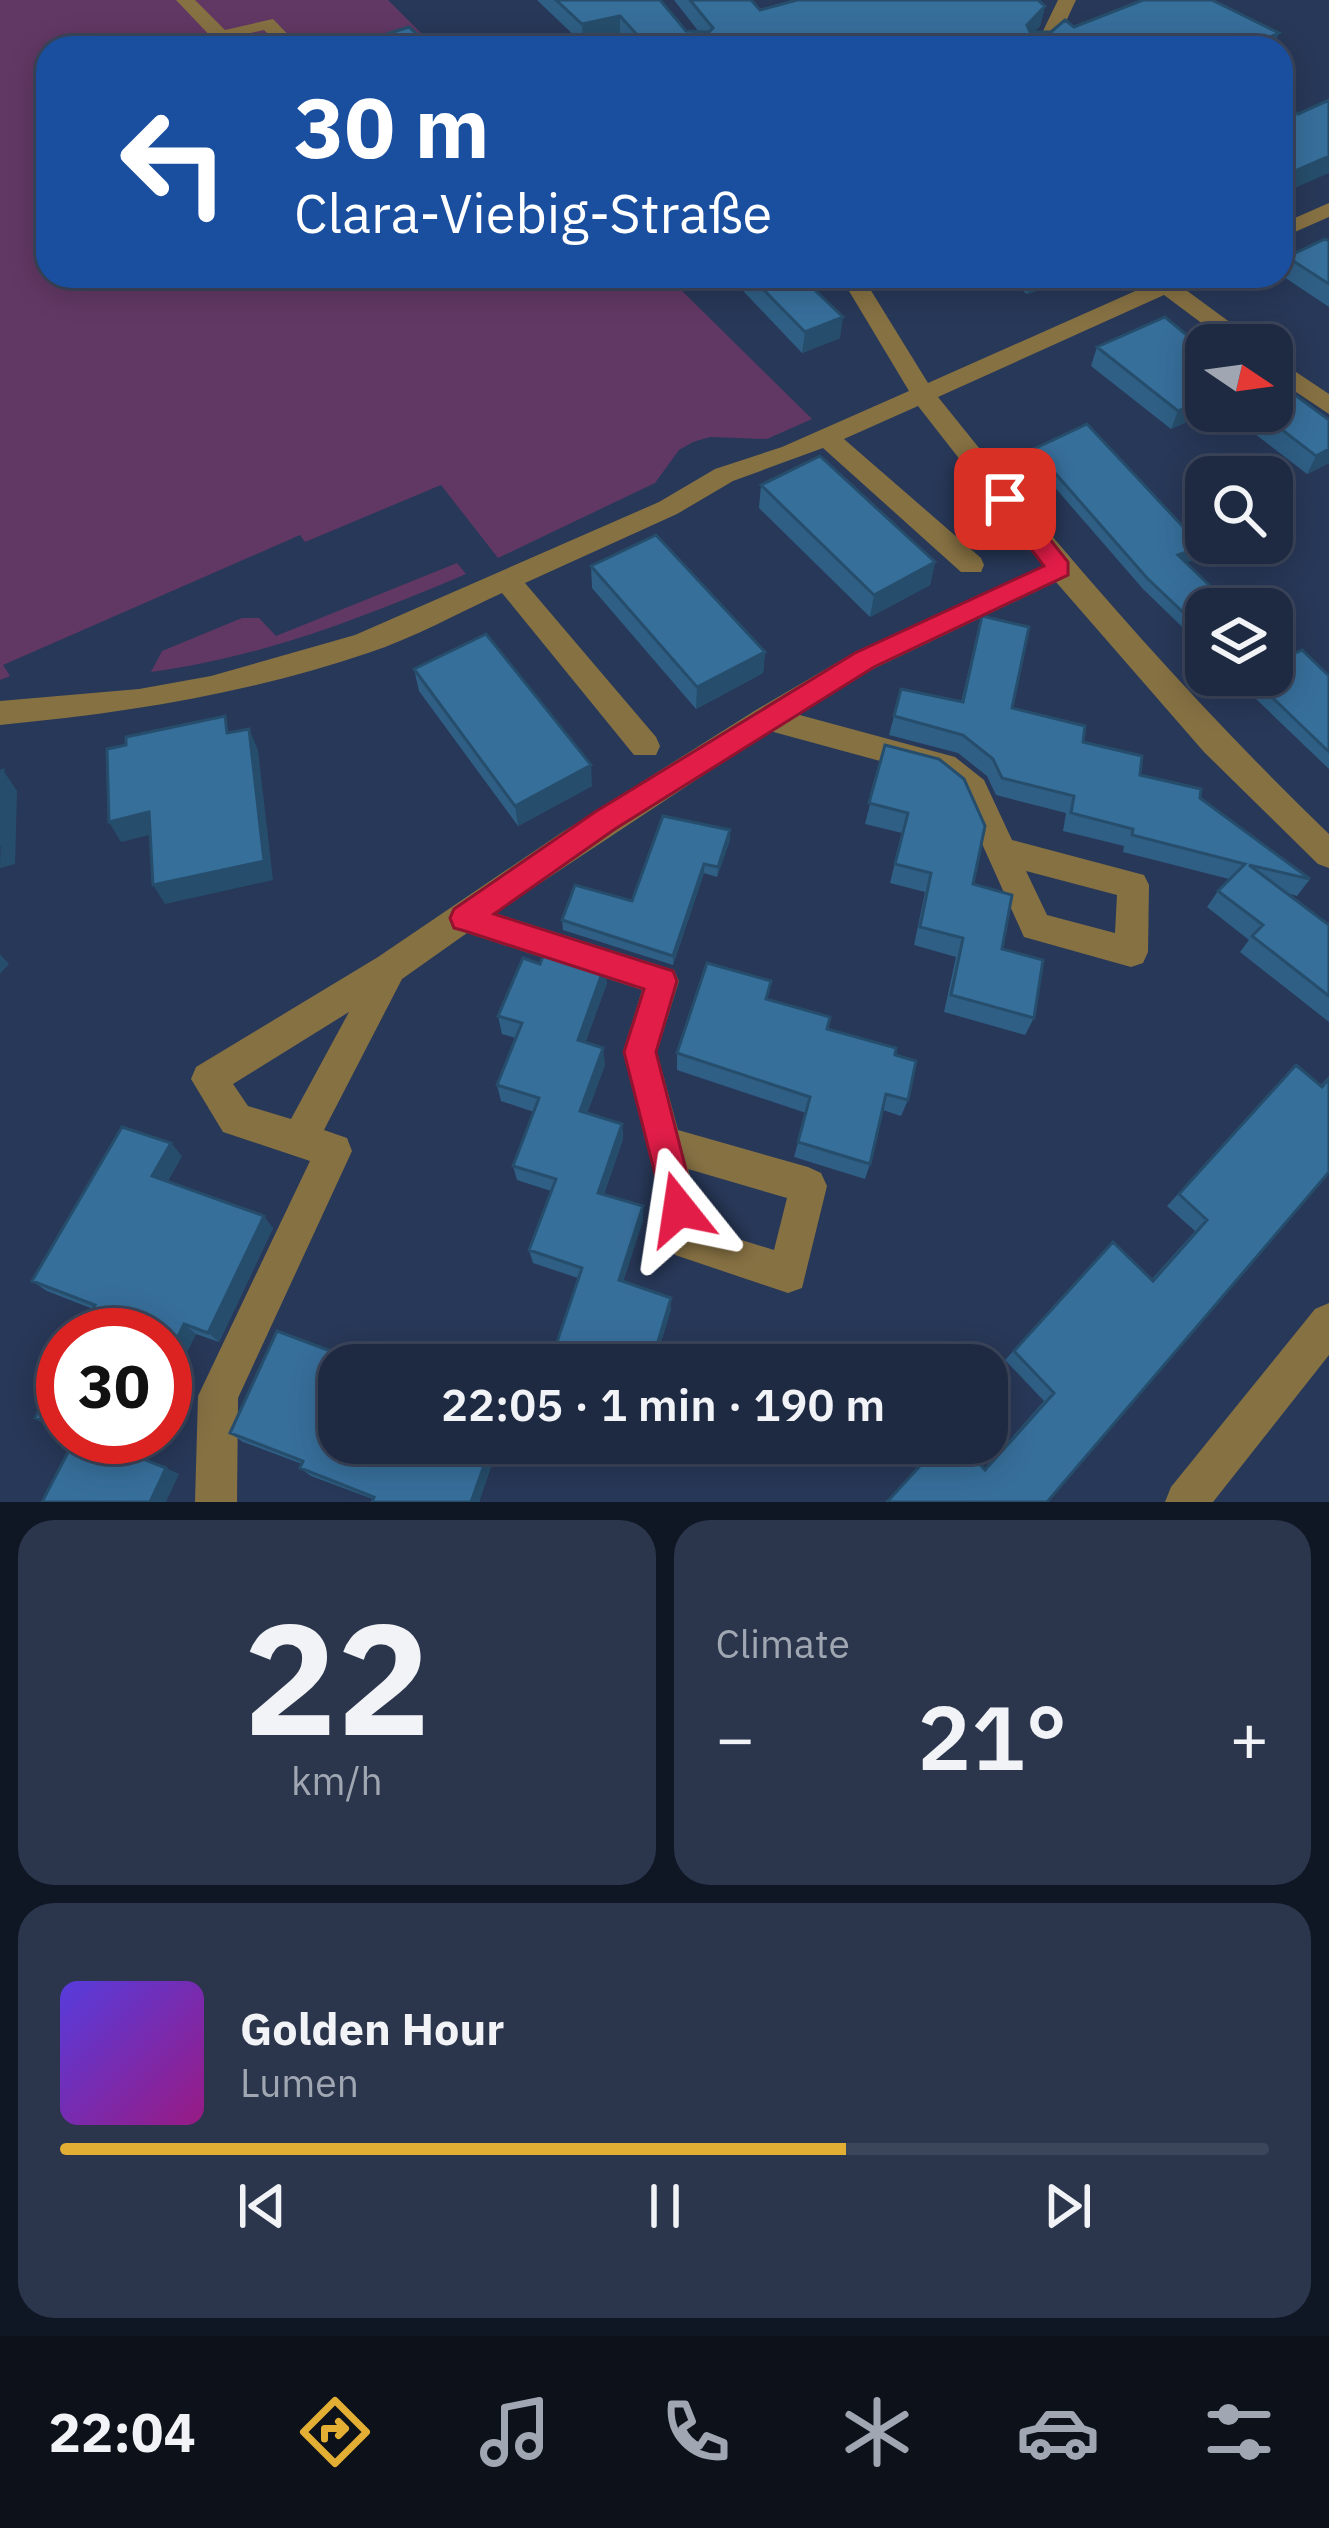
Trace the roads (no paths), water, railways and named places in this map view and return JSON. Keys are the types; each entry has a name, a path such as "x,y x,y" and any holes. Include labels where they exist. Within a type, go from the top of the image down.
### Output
{"street":[{"path":"185,0 218,36"},
{"path":"1049,36 1067,0"},
{"path":"226,36 267,23 280,36"},
{"path":"1293,226 1329,209"},
{"path":"858,288 923,395 1060,569 1215,743 1329,854"},
{"path":"0,713 139,700 282,670 363,644 668,508 724,475 826,437 1161,288"},
{"path":"1185,288 1223,324"},
{"path":"1293,379 1329,406"},
{"path":"826,437 971,565"},
{"path":"216,1502 218,1396 334,1151 236,1120 208,1079 390,968 572,842 766,718 865,660 1060,569"},
{"path":"507,580 645,746"},
{"path":"766,718 944,766 973,789 1003,851"},
{"path":"465,918 662,981 640,1052 662,1143"},
{"path":"300,1140 390,968"},
{"path":"1186,1502 1329,1323"}]}
